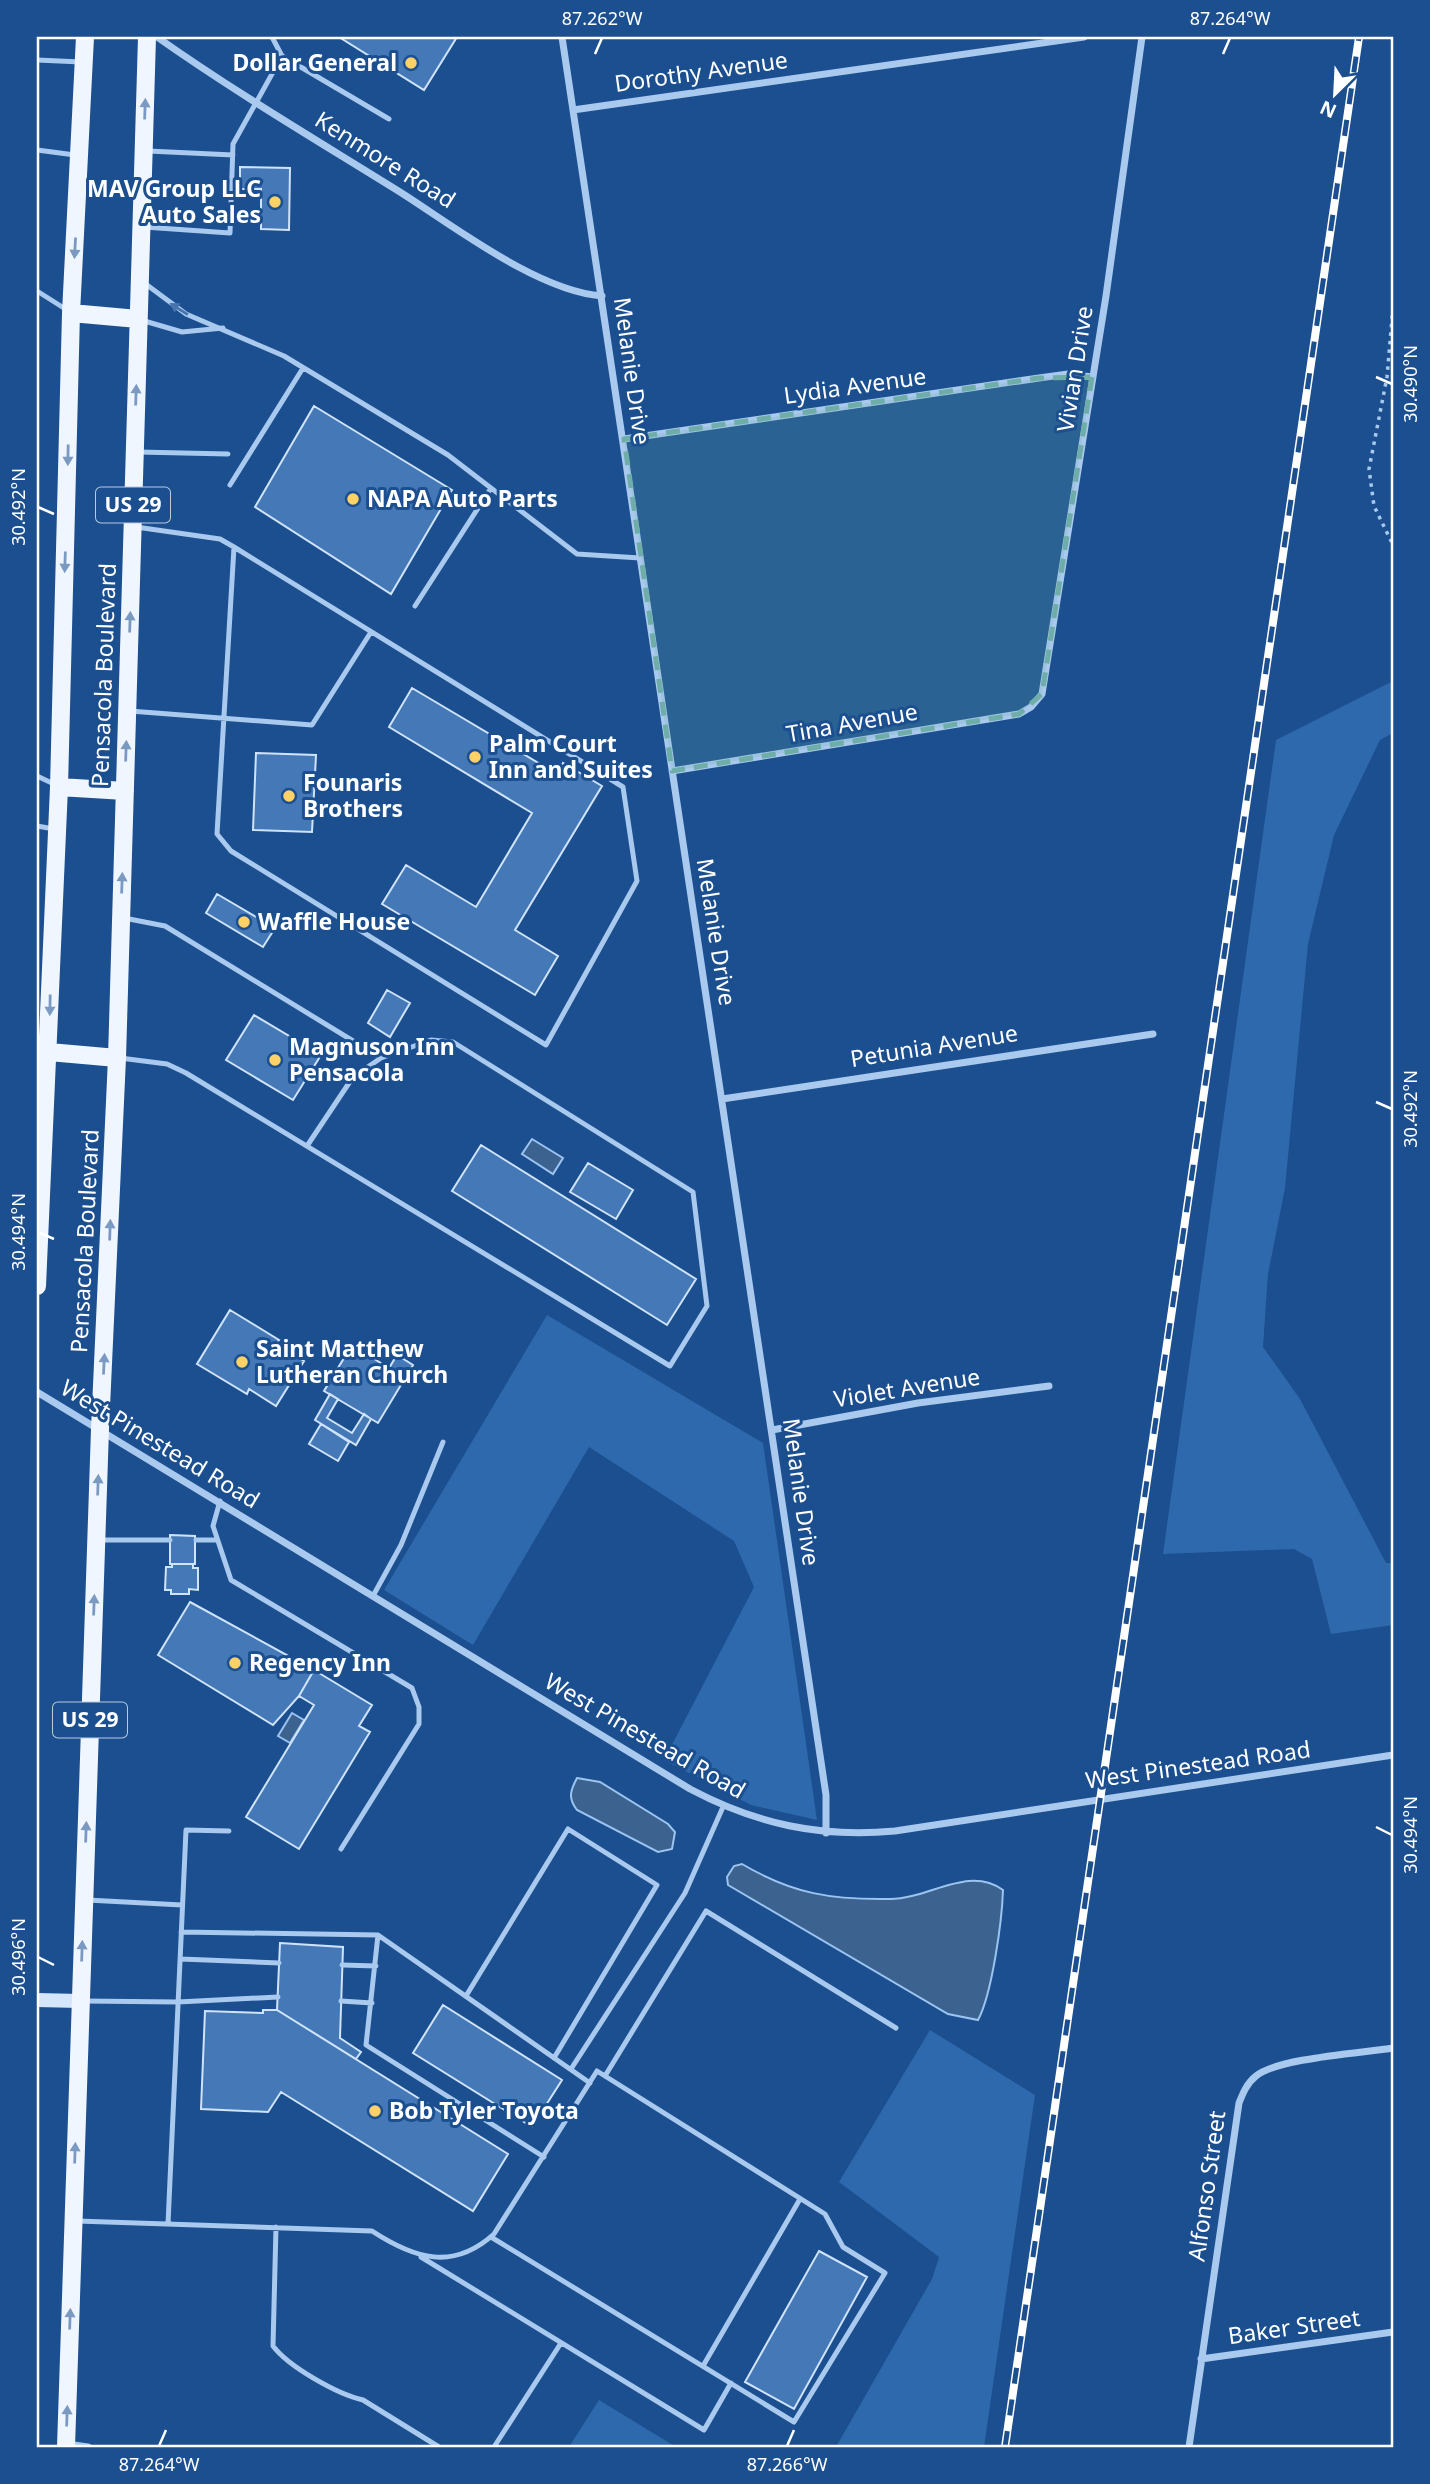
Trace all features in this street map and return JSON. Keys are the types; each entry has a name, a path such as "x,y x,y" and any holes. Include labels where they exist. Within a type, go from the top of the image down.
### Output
{"main road":[{"name":"Pensacola Boulevard","path":"37,1286 41,1134 49,1052 48,957 60,787 71,313 85,37"},
{"name":"Pensacola Boulevard","path":"66,2445 100,1429 117,1058 147,37"},
{"path":"71,313 138,319"},
{"path":"60,787 125,790"},
{"path":"49,1052 117,1058"},
{"path":"37,2000 80,2001"}],"street":[{"name":"Kenmore Road","path":"156,37 255,102 558,287 580,294 602,296"},
{"name":"Melanie Drive","path":"562,37 826,1794 826,1833"},
{"name":"Dorothy Avenue","path":"573,110 1084,37"},
{"name":"Vivian Drive","path":"1035,704 1042,694 1051,650 1142,37"},
{"name":"Lydia Avenue","path":"624,439 1068,374 1092,377"},
{"name":"Tina Avenue","path":"672,771 1019,714 1035,704"},
{"name":"Petunia Avenue","path":"722,1099 1153,1034"},
{"name":"Violet Avenue","path":"772,1430 918,1404 1049,1386"},
{"name":"West Pinestead Road","path":"37,1392 723,1807 771,1824 826,1833 895,1830 1393,1755"},
{"name":"Alfonso Street","path":"1189,2447 1239,2103 1246,2087 1257,2075 1280,2065 1393,2048"},
{"name":"Baker Street","path":"1201,2359 1393,2332"},
{"path":"66,2445 88,2447"}],"lane":[{"path":"272,37 282,56 389,119"},
{"path":"141,226 230,233 233,144 282,56"},
{"path":"37,60 84,62"},
{"path":"37,150 80,155"},
{"path":"144,151 233,155"},
{"path":"140,280 186,314 223,328 303,368 448,455 577,554 640,558"},
{"path":"37,291 71,313"},
{"path":"138,319 182,332 223,328"},
{"path":"230,485 303,368"},
{"path":"134,452 228,454"},
{"path":"415,606 491,488"},
{"path":"132,527 220,539 234,547 623,787 637,881 546,1045 231,851 217,834 234,547"},
{"path":"127,711 312,725 371,632"},
{"path":"37,776 60,787"},
{"path":"37,826 57,829"},
{"path":"121,917 165,926 381,1058"},
{"path":"117,1058 167,1064 186,1073 670,1366 707,1306 693,1192 453,1042 431,1040 381,1058 353,1077 307,1146"},
{"path":"373,1596 401,1545 443,1442"},
{"path":"220,1502 213,1526 231,1580 412,1688 419,1707 419,1724 341,1849"},
{"path":"96,1540 170,1540"},
{"path":"196,1540 216,1540"},
{"path":"571,2069 685,1893 723,1807"},
{"path":"466,1996 568,1829 657,1885 554,2058"},
{"path":"168,2224 186,1830 229,1831"},
{"path":"83,1900 182,1905"},
{"path":"605,2076 706,1911 896,2028"},
{"path":"181,1932 379,1935 590,2083"},
{"path":"379,1935 366,2045 544,2157"},
{"path":"181,1959 279,1963"},
{"path":"342,1965 376,1966"},
{"path":"80,2001 178,2002 278,1997"},
{"path":"341,2001 372,2003"},
{"path":"419,2256 460,2255 478,2248 491,2237 597,2071 825,2214 843,2247 885,2273 794,2422 491,2237"},
{"path":"703,2366 800,2199"},
{"path":"73,2221 372,2231 402,2250 419,2256 704,2430 731,2384"},
{"path":"276,2227 273,2346 282,2358 349,2397 363,2400 439,2447"},
{"path":"494,2447 561,2343"}],"path":[{"path":"1393,307 1387,377 1369,469 1374,506 1393,545"}],"highlighted area":[{"path":"1092,377 1042,694 1019,714 672,771 624,439 1039,378"}],"shaded area":[{"path":"1393,681 1393,733 1380,740 1334,835 1308,944 1285,1188 1268,1274 1263,1347 1300,1399 1386,1563 1393,1563 1393,1625 1331,1634 1312,1559 1294,1549 1163,1554 1276,740"},
{"path":"532,1139 563,1158 553,1174 522,1154"},
{"path":"547,1315 763,1443 817,1820 751,1805 664,1760 754,1587 734,1541 589,1447 473,1645 384,1590"},
{"path":"292,1713 304,1720 290,1743 278,1736"},
{"path":"577,1778 600,1782 668,1824 675,1832 672,1849 658,1852 577,1810 571,1794"},
{"path":"742,1864 796,1889 850,1898 905,1898 948,1885 976,1881 990,1883 1003,1890 992,1976 978,2020 948,2014 728,1885 727,1877 734,1866"},
{"path":"930,2030 1035,2095 984,2447 836,2447 932,2279 939,2257 839,2182"},
{"path":"599,2400 676,2447 569,2447"}],"building":[{"name":"Dollar General","path":"339,37 457,37 424,90"},
{"path":"240,167 290,168 289,230 261,229 261,189 240,189"},
{"name":"NAPA Auto Parts","path":"314,406 452,490 391,594 255,507"},
{"path":"412,688 557,774 563,763 602,786 515,930 558,956 535,995 382,904 406,865 476,907 532,813 389,727"},
{"path":"256,753 316,755 312,832 253,830"},
{"path":"217,894 275,928 263,947 206,913"},
{"path":"387,990 410,1003 390,1037 368,1023"},
{"path":"254,1015 321,1055 293,1100 226,1060"},
{"path":"481,1145 696,1279 667,1325 452,1191"},
{"path":"588,1163 633,1190 616,1219 570,1192"},
{"path":"230,1310 279,1340 276,1344 304,1361 276,1406 249,1389 247,1394 197,1364"},
{"path":"352,1345 389,1368 397,1355 413,1365 378,1423 324,1391"},
{"path":"330,1394 338,1399 327,1418 352,1433 364,1414 371,1419 356,1445 315,1420"},
{"path":"321,1424 349,1442 338,1461 309,1444"},
{"path":"170,1535 195,1536 195,1564 170,1564"},
{"path":"172,1564 193,1564 193,1568 198,1568 198,1590 189,1589 189,1594 171,1594 171,1590 165,1590 166,1567 172,1567"},
{"name":"Regency Inn","path":"190,1602 314,1670 299,1696 273,1725 158,1655"},
{"path":"314,1670 372,1705 359,1726 370,1732 299,1849 246,1817 314,1705 299,1696"},
{"path":"280,1943 343,1947 340,2038 361,2052 356,2059 277,2010"},
{"path":"443,2005 562,2080 532,2127 413,2053"},
{"name":"Bob Tyler Toyota","path":"263,2010 277,2010 508,2154 473,2211 281,2092 268,2112 201,2109 205,2011 263,2013"},
{"path":"819,2251 867,2277 794,2409 745,2382"}],"railway":[{"path":"1005,2447 1359,37"}],"place":[{"name":"Dollar General","path":"411,63"},
{"name":"MAV Group LLC Auto Sales","path":"275,202"},
{"name":"NAPA Auto Parts","path":"353,499"},
{"name":"Palm Court Inn and Suites","path":"475,757"},
{"name":"Founaris Brothers","path":"289,796"},
{"name":"Waffle House","path":"244,922"},
{"name":"Magnuson Inn Pensacola","path":"275,1060"},
{"name":"Saint Matthew Lutheran Church","path":"242,1362"},
{"name":"Regency Inn","path":"235,1663"},
{"name":"Bob Tyler Toyota","path":"375,2111"}]}
